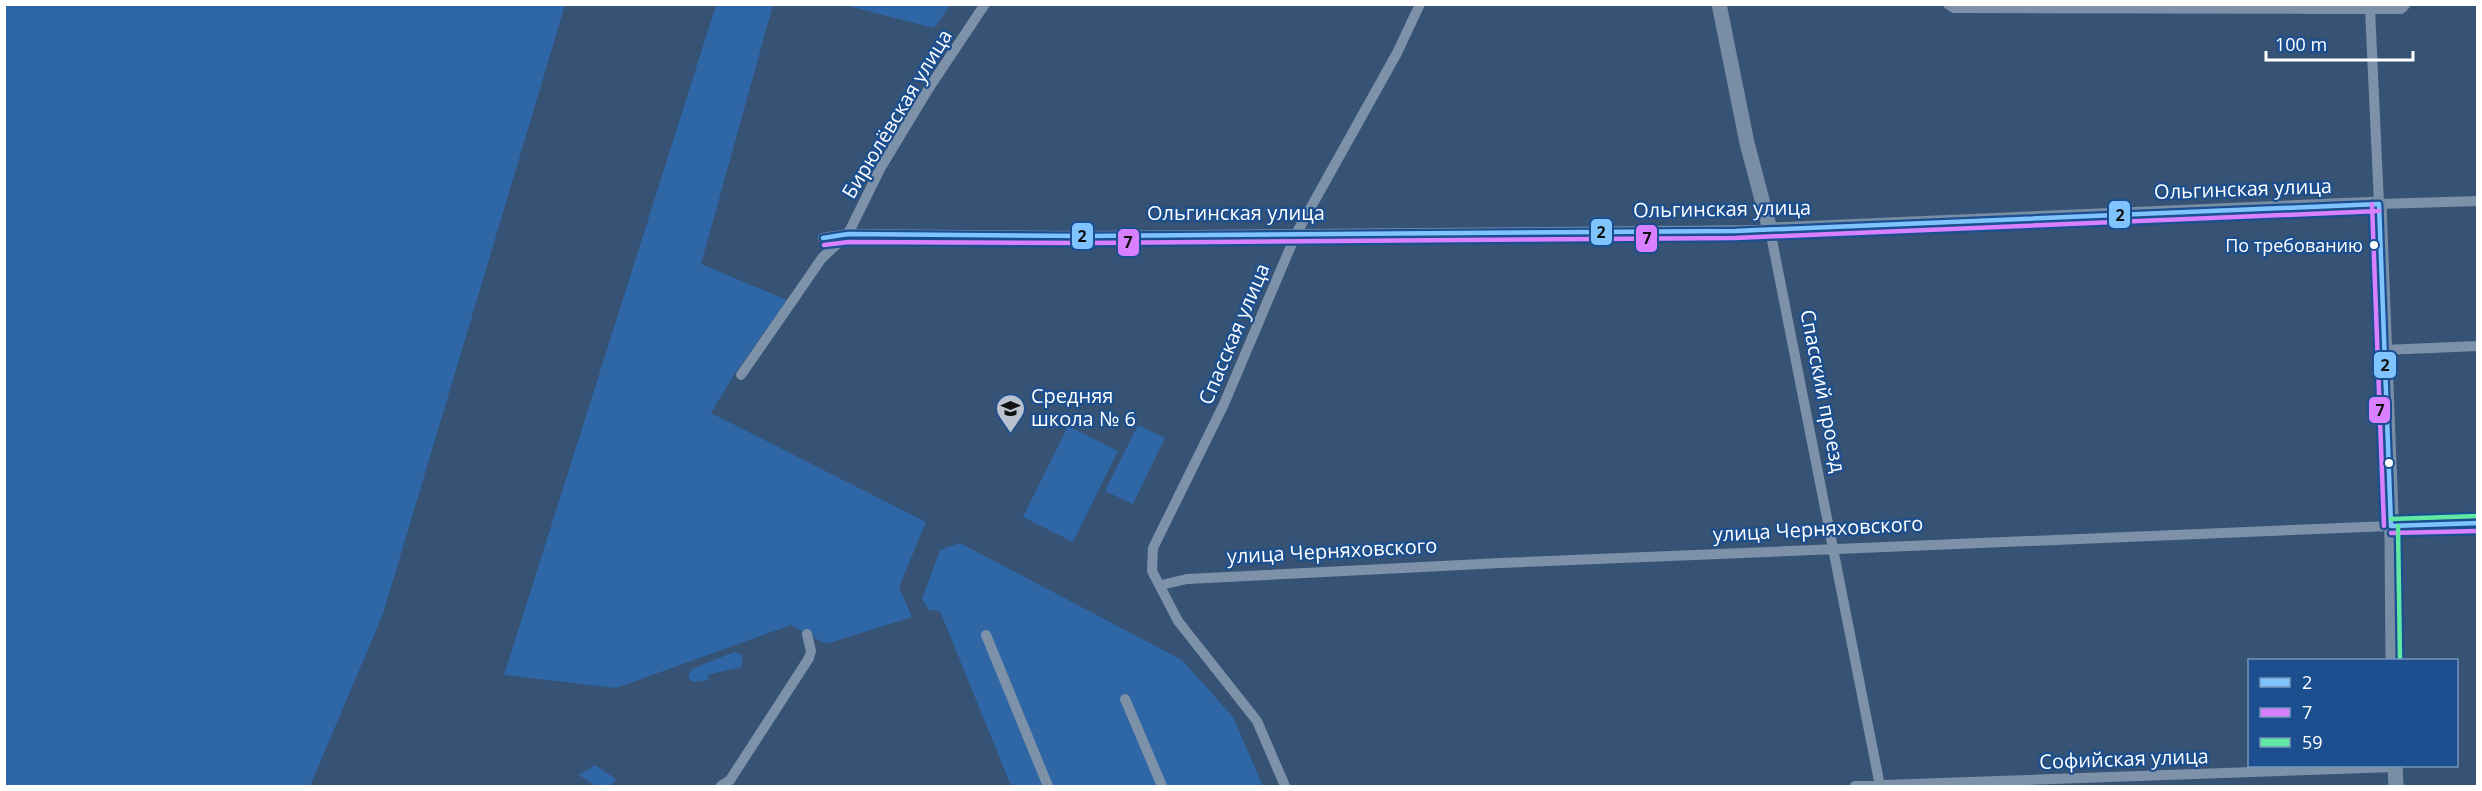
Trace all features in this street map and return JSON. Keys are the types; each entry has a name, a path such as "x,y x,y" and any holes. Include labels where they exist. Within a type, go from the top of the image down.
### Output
{"street":[{"name":"Бирюлёвская улица","path":"741,375 822,258 848,234 880,169 929,88 985,4"},
{"name":"Спасская улица","path":"1286,786 1257,721 1178,621 1152,571 1153,548 1224,404 1296,234 1396,53 1420,4"},
{"name":"Спасский проезд","path":"1719,4 1746,143 1770,230 1880,786"},
{"path":"1948,4 1954,8 2243,6 2370,9 2401,9 2406,4"},
{"path":"2370,9 2391,526 2393,659"},
{"name":"Ольгинская улица","path":"823,238 848,234 1076,236 1770,230 2478,201"},
{"path":"2384,350 2478,346"},
{"name":"улица Черняховского","path":"1161,585 1188,579 1833,549 2478,523"},
{"path":"730,784 809,658 811,651 807,634"},
{"path":"986,635 1048,786"},
{"path":"1125,699 1162,786"},
{"name":"Софийская улица","path":"1855,786 2369,767"},
{"path":"2395,767 2396,786"}],"shaded area":[{"path":"5,4 565,5 383,614 310,786 5,786"},
{"path":"716,5 773,5 701,264 787,300 734,375 711,413 926,522 899,587 912,617 826,644 791,625 616,688 504,675"},
{"path":"844,5 950,5 934,28"},
{"path":"1138,425 1165,438 1133,504 1105,491"},
{"path":"1068,426 1118,451 1073,542 1023,517"},
{"path":"960,543 1182,660 1233,717 1263,786 1011,786 940,611 929,610 922,599 940,550"},
{"path":"734,652 741,654 743,662 741,667 711,674 708,680 695,682 690,680 688,675 692,669"},
{"path":"595,765 616,779 611,786 596,786 579,775"}],"transit line":[{"name":"7","path":"2372,204 2384,526"},
{"name":"2","path":"2379,204 2391,526"},
{"name":"2","path":"823,238 848,234 1083,236 1735,231 2379,204"},
{"name":"7","path":"824,245 849,242 1083,243 1735,238 2379,211"},
{"name":"59","path":"2391,519 2478,516"},
{"name":"2","path":"2391,526 2478,523"},
{"name":"59","path":"2398,526 2400,659"},
{"name":"7","path":"2391,533 2478,531"}],"place":[{"name":"По требованию","path":"2374,245"},
{"name":"Средняя школа № 6","path":"1010,434"}]}
